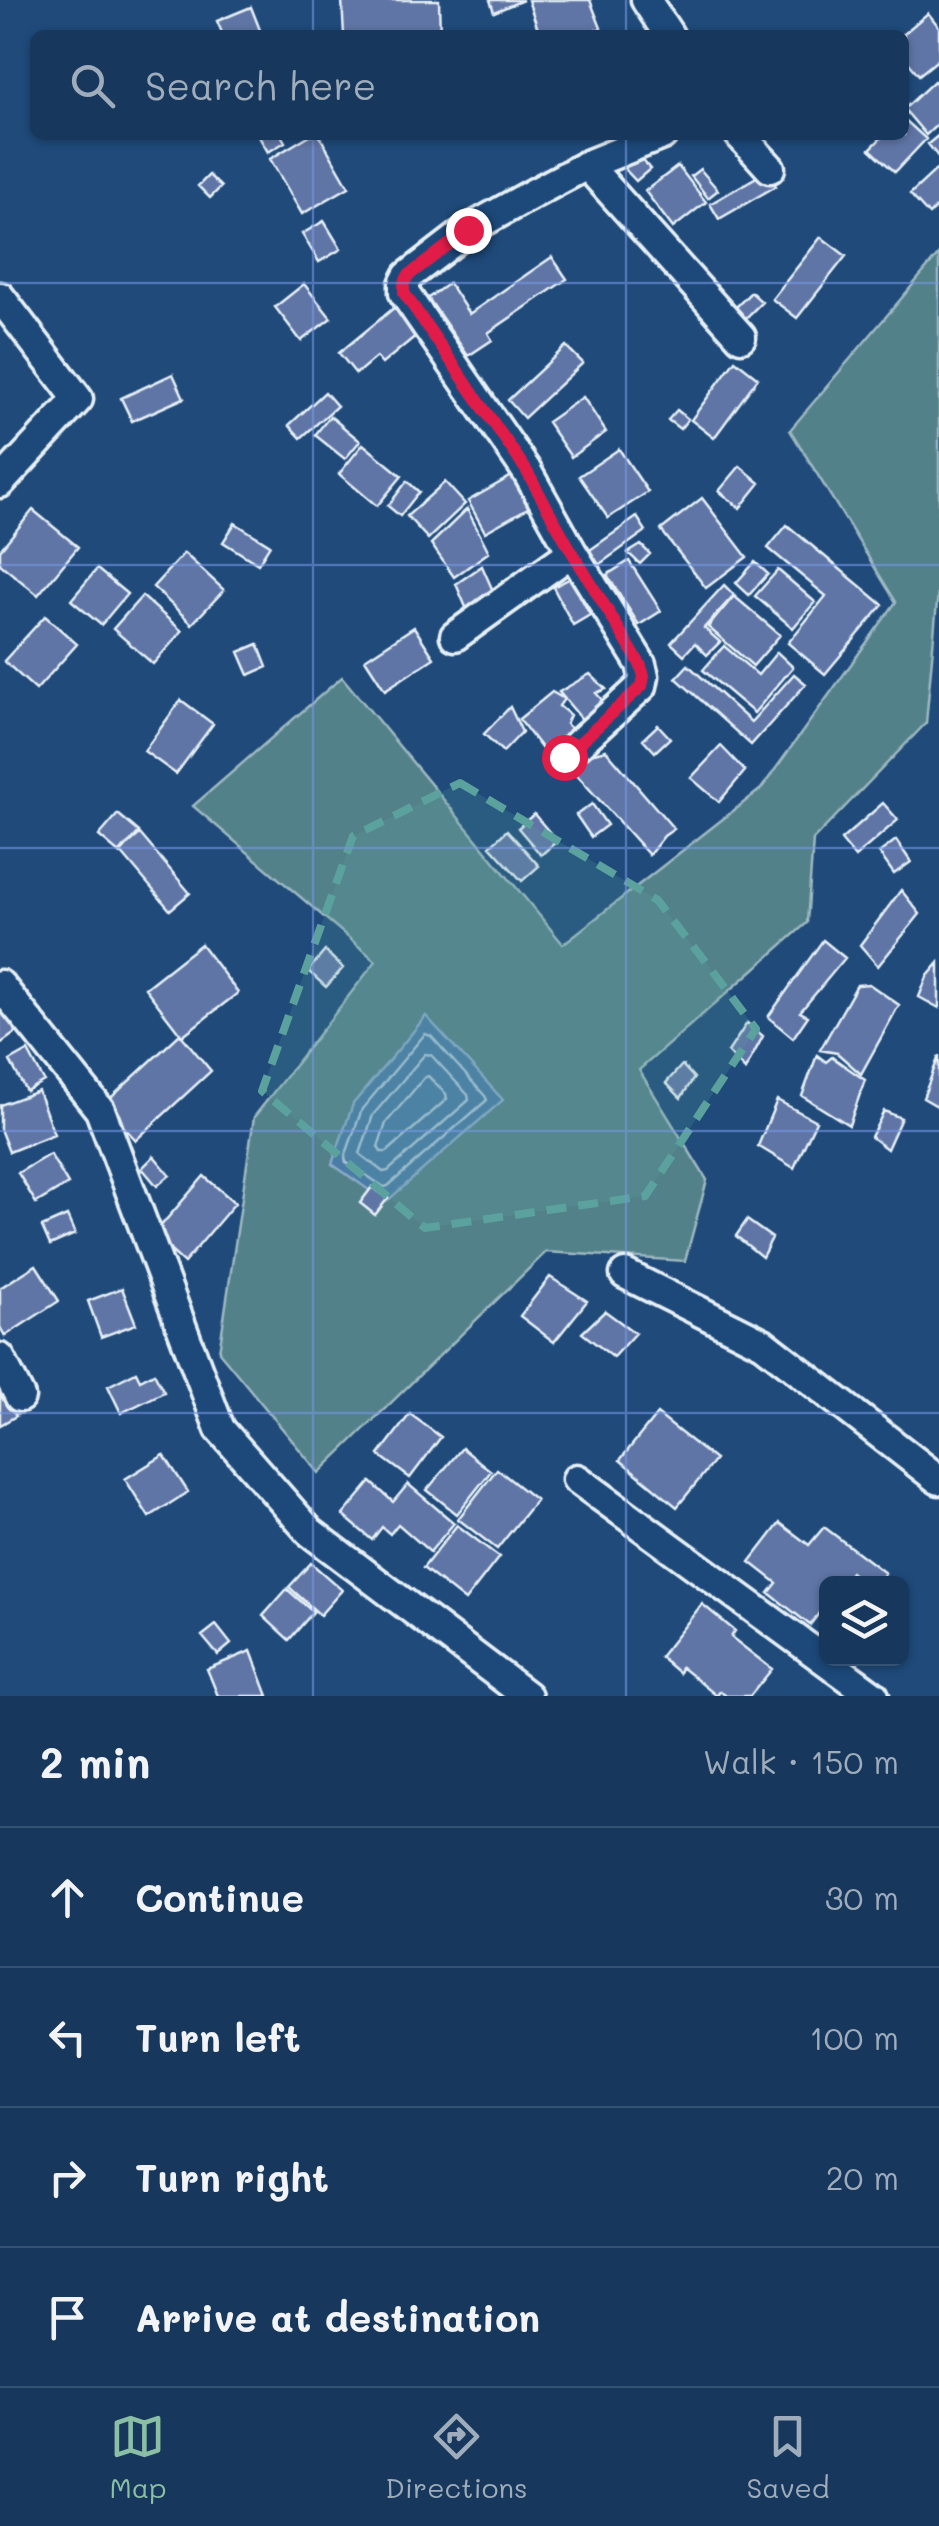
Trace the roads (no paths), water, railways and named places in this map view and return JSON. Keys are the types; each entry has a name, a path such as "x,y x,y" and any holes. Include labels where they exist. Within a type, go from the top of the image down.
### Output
{"street":[{"path":"646,0 666,30"},
{"path":"564,757 642,686 640,664 526,470 404,293 404,284 408,276 468,230 587,166 650,140"},
{"path":"745,140 770,168"},
{"path":"587,166 741,337"},
{"path":"0,297 78,399 0,483"},
{"path":"455,636 572,552"},
{"path":"0,985 100,1110 220,1429 310,1532 527,1696"},
{"path":"625,1274 763,1343 939,1480"},
{"path":"0,1358 20,1397"},
{"path":"577,1479 874,1696"}],"water":[{"path":"426,1016 503,1100 386,1202 332,1164 353,1104"}]}
